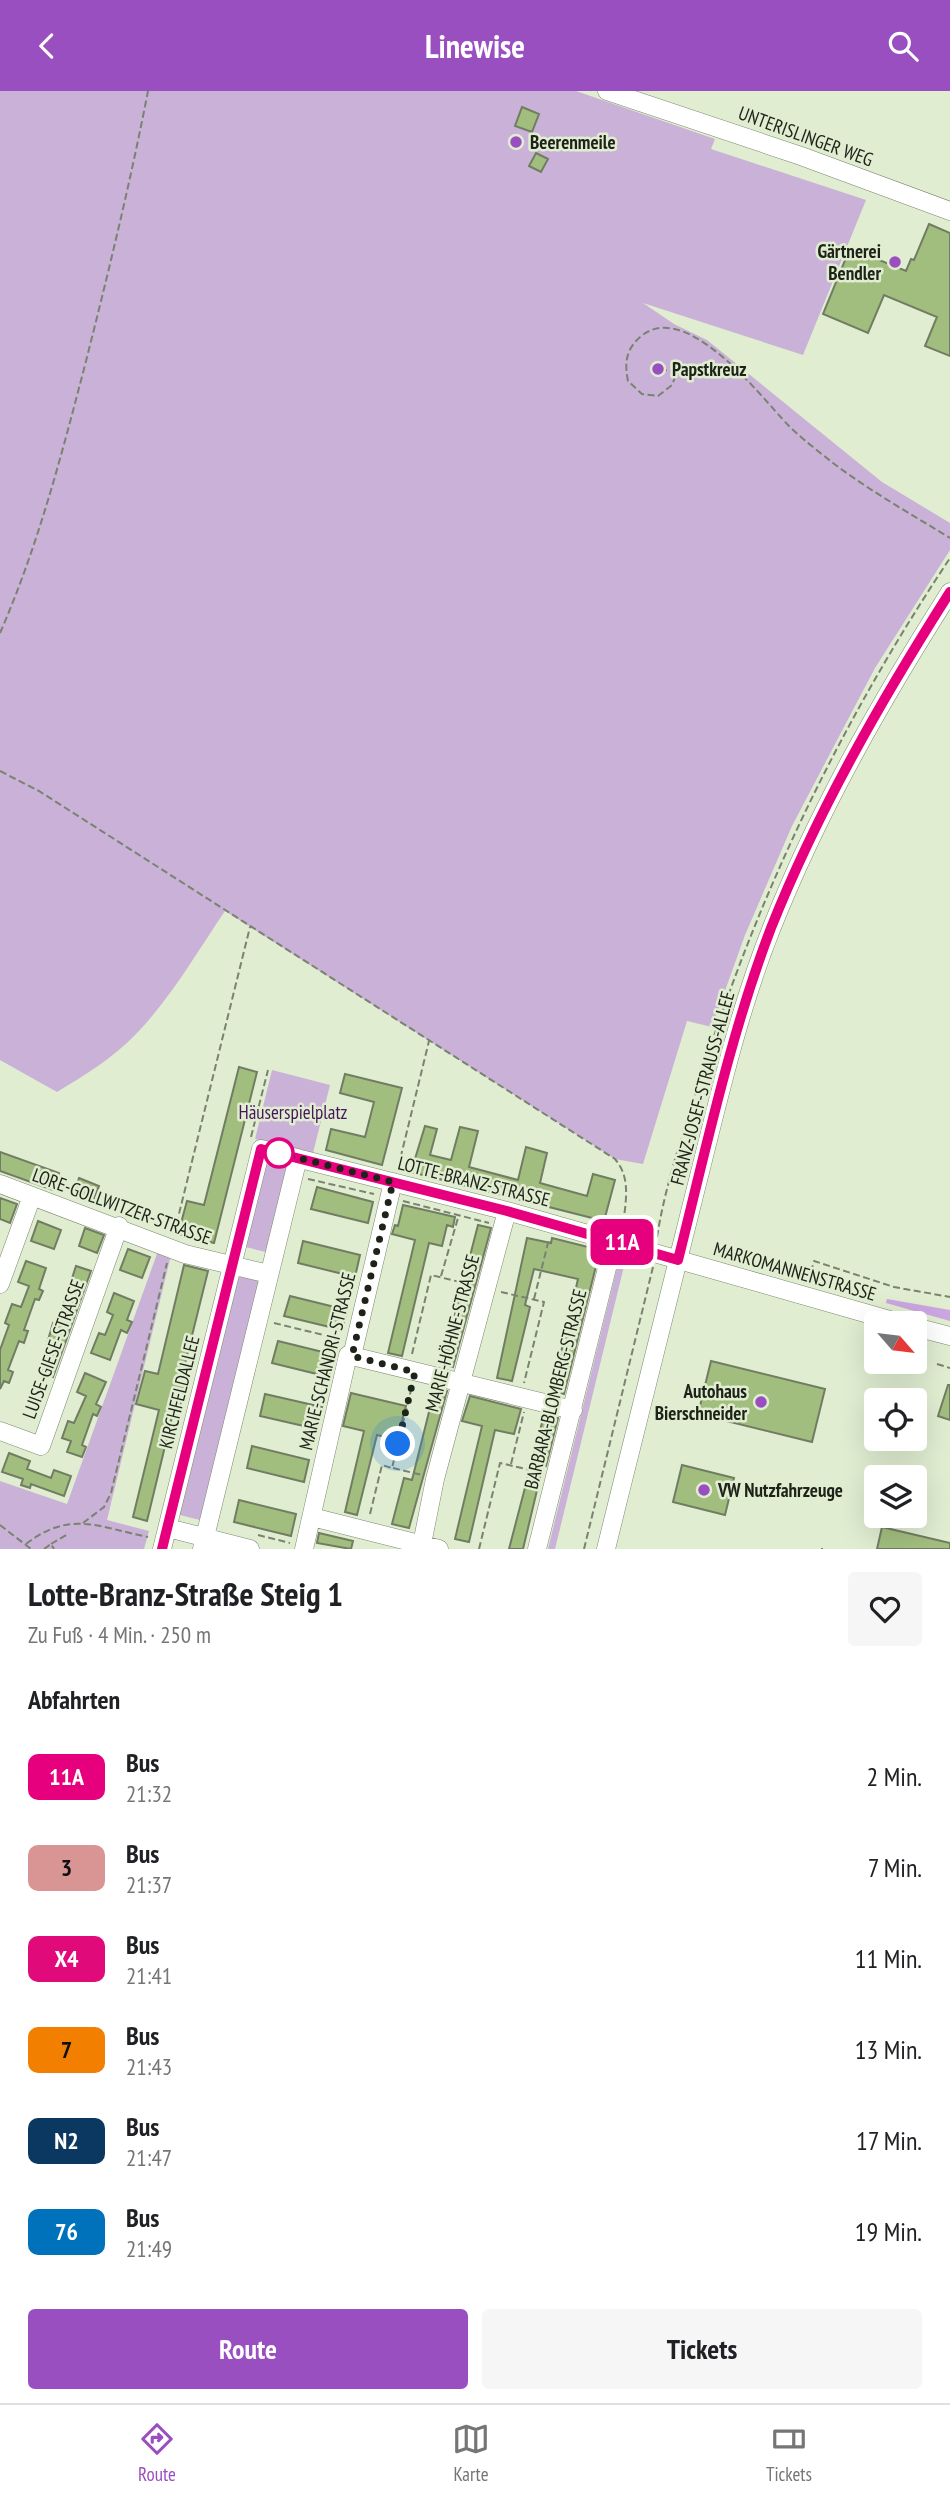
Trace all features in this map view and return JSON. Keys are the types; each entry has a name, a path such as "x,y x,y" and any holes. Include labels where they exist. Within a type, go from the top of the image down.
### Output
{"street":[{"name":"UNTERISLINGER WEG","path":"607,91 801,156 950,211"},
{"name":"FRANZ-JOSEF-STRAUSS-ALLEE","path":"606,1549 739,1024 772,927 863,736 950,592"},
{"name":"KIRCHFELDALLEE","path":"157,1544 168,1528 261,1149 298,1158"},
{"name":"LOTTE-BRANZ-STRASSE","path":"298,1158 553,1223 678,1260"},
{"path":"203,1543 298,1158"},
{"name":"MARIE-SCHANDRI-STRASSE","path":"304,1547 348,1355 353,1349 393,1182"},
{"name":"LORE-GOLLWITZER-STRASSE","path":"0,1184 172,1246 185,1254 231,1265"},
{"path":"0,1284 32,1196"},
{"name":"MARIE-HÖHNE-STRASSE","path":"427,1548 435,1479 507,1211"},
{"name":"LUISE-GIESE-STRASSE","path":"0,1431 41,1446 119,1226"},
{"name":"BARBARA-BLOMBERG-STRASSE","path":"537,1549 618,1241"},
{"name":"MARKOMANNENSTRASSE","path":"678,1260 864,1313"},
{"path":"231,1265 269,1274"},
{"path":"928,1330 950,1336"},
{"path":"353,1349 415,1372 573,1410"},
{"path":"312,1517 427,1548"},
{"path":"168,1528 203,1543 253,1542"}],"path":[{"path":"0,633 36,544 60,464 126,205 148,91"},
{"path":"660,369 677,372 676,379 666,392 650,397 634,389 626,368 627,357 639,337 659,330 675,330 708,345 727,358 805,440 869,487 950,538"},
{"path":"0,771 39,791 615,1159 624,1170 626,1185 618,1241"},
{"path":"83,1523 104,1507 111,1493 250,926"},
{"path":"393,1182 429,1041"},
{"path":"441,1277 461,1199"},
{"path":"534,1300 553,1223"},
{"path":"803,1296 814,1261 874,1282 950,1297"},
{"path":"270,1322 353,1349"},
{"path":"937,1364 950,1368"},
{"path":"392,1468 415,1372"},
{"path":"511,1465 527,1399"},
{"path":"479,1549 500,1463 555,1476"},
{"path":"365,1531 382,1465 435,1479"},
{"path":"26,1544 52,1527 83,1523 157,1544"},
{"path":"0,1525 31,1549"},
{"path":"44,1549 68,1534"},
{"path":"253,1542 304,1547"},
{"path":"51,1545 54,1549"}],"green space":[{"path":"0,91 576,91 715,139 711,149 866,200 803,355 643,303 674,324 707,340 882,482 950,523 950,550 875,668 792,826 745,935 712,1027 687,1021 643,1164 615,1159 225,911 149,1020 118,1051 88,1073 57,1092 0,1060"},
{"name":"Häuserspielplatz","path":"272,1070 330,1085 313,1153 255,1139"},
{"path":"272,1161 282,1162 288,1168 270,1253 241,1246 262,1169"},
{"path":"158,1251 171,1255 107,1520 149,1531 144,1549 0,1549 0,1481 67,1504"},
{"path":"620,1256 626,1258 555,1549 548,1549"},
{"path":"245,1275 260,1281 204,1521 176,1514 235,1279"}],"shaded area":[{"path":"887,1299 950,1310 950,1321 928,1315 928,1311 914,1311 886,1303"}],"building":[{"name":"Beerenmeile","path":"522,107 539,114 532,132 515,126"},
{"path":"536,153 548,159 541,172 529,166"},
{"path":"929,224 950,233 950,356 925,346 937,317 884,295 868,333 823,314 850,248 906,271 911,259 914,260"},
{"path":"239,1067 257,1072 214,1243 178,1234 187,1201 204,1205"},
{"path":"345,1074 402,1088 382,1165 326,1150 331,1129 365,1137 374,1102 340,1093"},
{"path":"425,1126 437,1129 430,1155 451,1160 460,1127 478,1131 469,1167 518,1180 526,1147 547,1153 540,1183 587,1196 593,1174 615,1180 604,1221 411,1172"},
{"path":"0,1152 59,1173 53,1190 0,1171"},
{"path":"79,1178 99,1186 92,1203 73,1196"},
{"path":"317,1187 373,1202 368,1223 311,1209"},
{"path":"0,1198 17,1204 10,1223 0,1219"},
{"path":"403,1205 455,1217 453,1227 447,1225 442,1246 429,1243 402,1356 388,1353 415,1240 392,1234 395,1225 398,1226"},
{"path":"38,1221 61,1230 54,1249 31,1241"},
{"path":"478,1225 491,1228 453,1367 442,1364"},
{"path":"85,1228 104,1235 97,1253 79,1246"},
{"path":"527,1238 551,1243 552,1238 600,1250 564,1394 552,1391 578,1279 534,1269 525,1305 530,1307 512,1381 497,1378"},
{"path":"303,1241 360,1255 355,1277 298,1263"},
{"path":"128,1249 150,1257 142,1278 120,1270"},
{"path":"26,1261 46,1268 39,1289 43,1291 39,1300 35,1299 24,1330 28,1331 24,1343 19,1341 8,1370 13,1372 9,1383 4,1381 0,1389 0,1350 9,1325 5,1323 12,1304 21,1307 29,1286 18,1282"},
{"path":"184,1265 208,1271 181,1380 186,1381 178,1414 173,1413 147,1521 133,1517 159,1410 136,1404 145,1371 158,1374"},
{"path":"76,1266 91,1271 53,1377 39,1371 53,1323 57,1324"},
{"path":"114,1293 134,1301 127,1320 132,1322 127,1333 121,1330 110,1360 91,1353 99,1333 105,1335 113,1315 107,1312"},
{"path":"290,1296 347,1310 342,1330 284,1316"},
{"path":"278,1341 335,1355 329,1377 272,1363"},
{"name":"Autohaus Bierschneider","path":"711,1361 825,1389 812,1442 698,1414"},
{"path":"85,1373 106,1382 96,1404 101,1407 97,1416 93,1414 82,1445 86,1447 82,1457 67,1452 71,1441 62,1438 68,1421 74,1423 86,1396 77,1392"},
{"path":"950,1385 950,1420 938,1416"},
{"path":"435,1388 447,1391 409,1528 392,1524 404,1478 412,1480"},
{"path":"351,1393 406,1406 397,1440 377,1435 357,1515 345,1512 364,1431 343,1426"},
{"path":"265,1394 322,1407 317,1429 260,1416"},
{"path":"470,1396 521,1409 514,1434 495,1430 469,1542 455,1539 482,1426 462,1421"},
{"path":"544,1415 558,1418 546,1466 543,1465 523,1549 509,1549"},
{"path":"252,1446 309,1460 304,1482 247,1468"},
{"path":"9,1453 30,1461 27,1469 51,1478 54,1470 71,1476 64,1496 31,1484 30,1488 21,1485 23,1479 2,1472"},
{"name":"VW Nutzfahrzeuge","path":"682,1465 734,1478 725,1515 673,1502"},
{"path":"239,1500 296,1514 291,1536 234,1522"},
{"path":"882,1528 950,1543 950,1549 877,1549"},
{"path":"319,1533 353,1541 351,1549 317,1543"}],"bus line":[{"name":"11A","path":"162,1549 261,1149 507,1211 678,1260 739,1024 772,927 812,838 863,736 950,592"}],"place":[{"name":"Beerenmeile","path":"516,142"},
{"name":"Gärtnerei Bendler","path":"895,262"},
{"name":"Papstkreuz","path":"658,369"},
{"name":"Autohaus Bierschneider","path":"761,1402"},
{"name":"VW Nutzfahrzeuge","path":"704,1490"}],"route":[{"path":"279,1153 393,1182 352,1356 415,1372 398,1444"}]}
